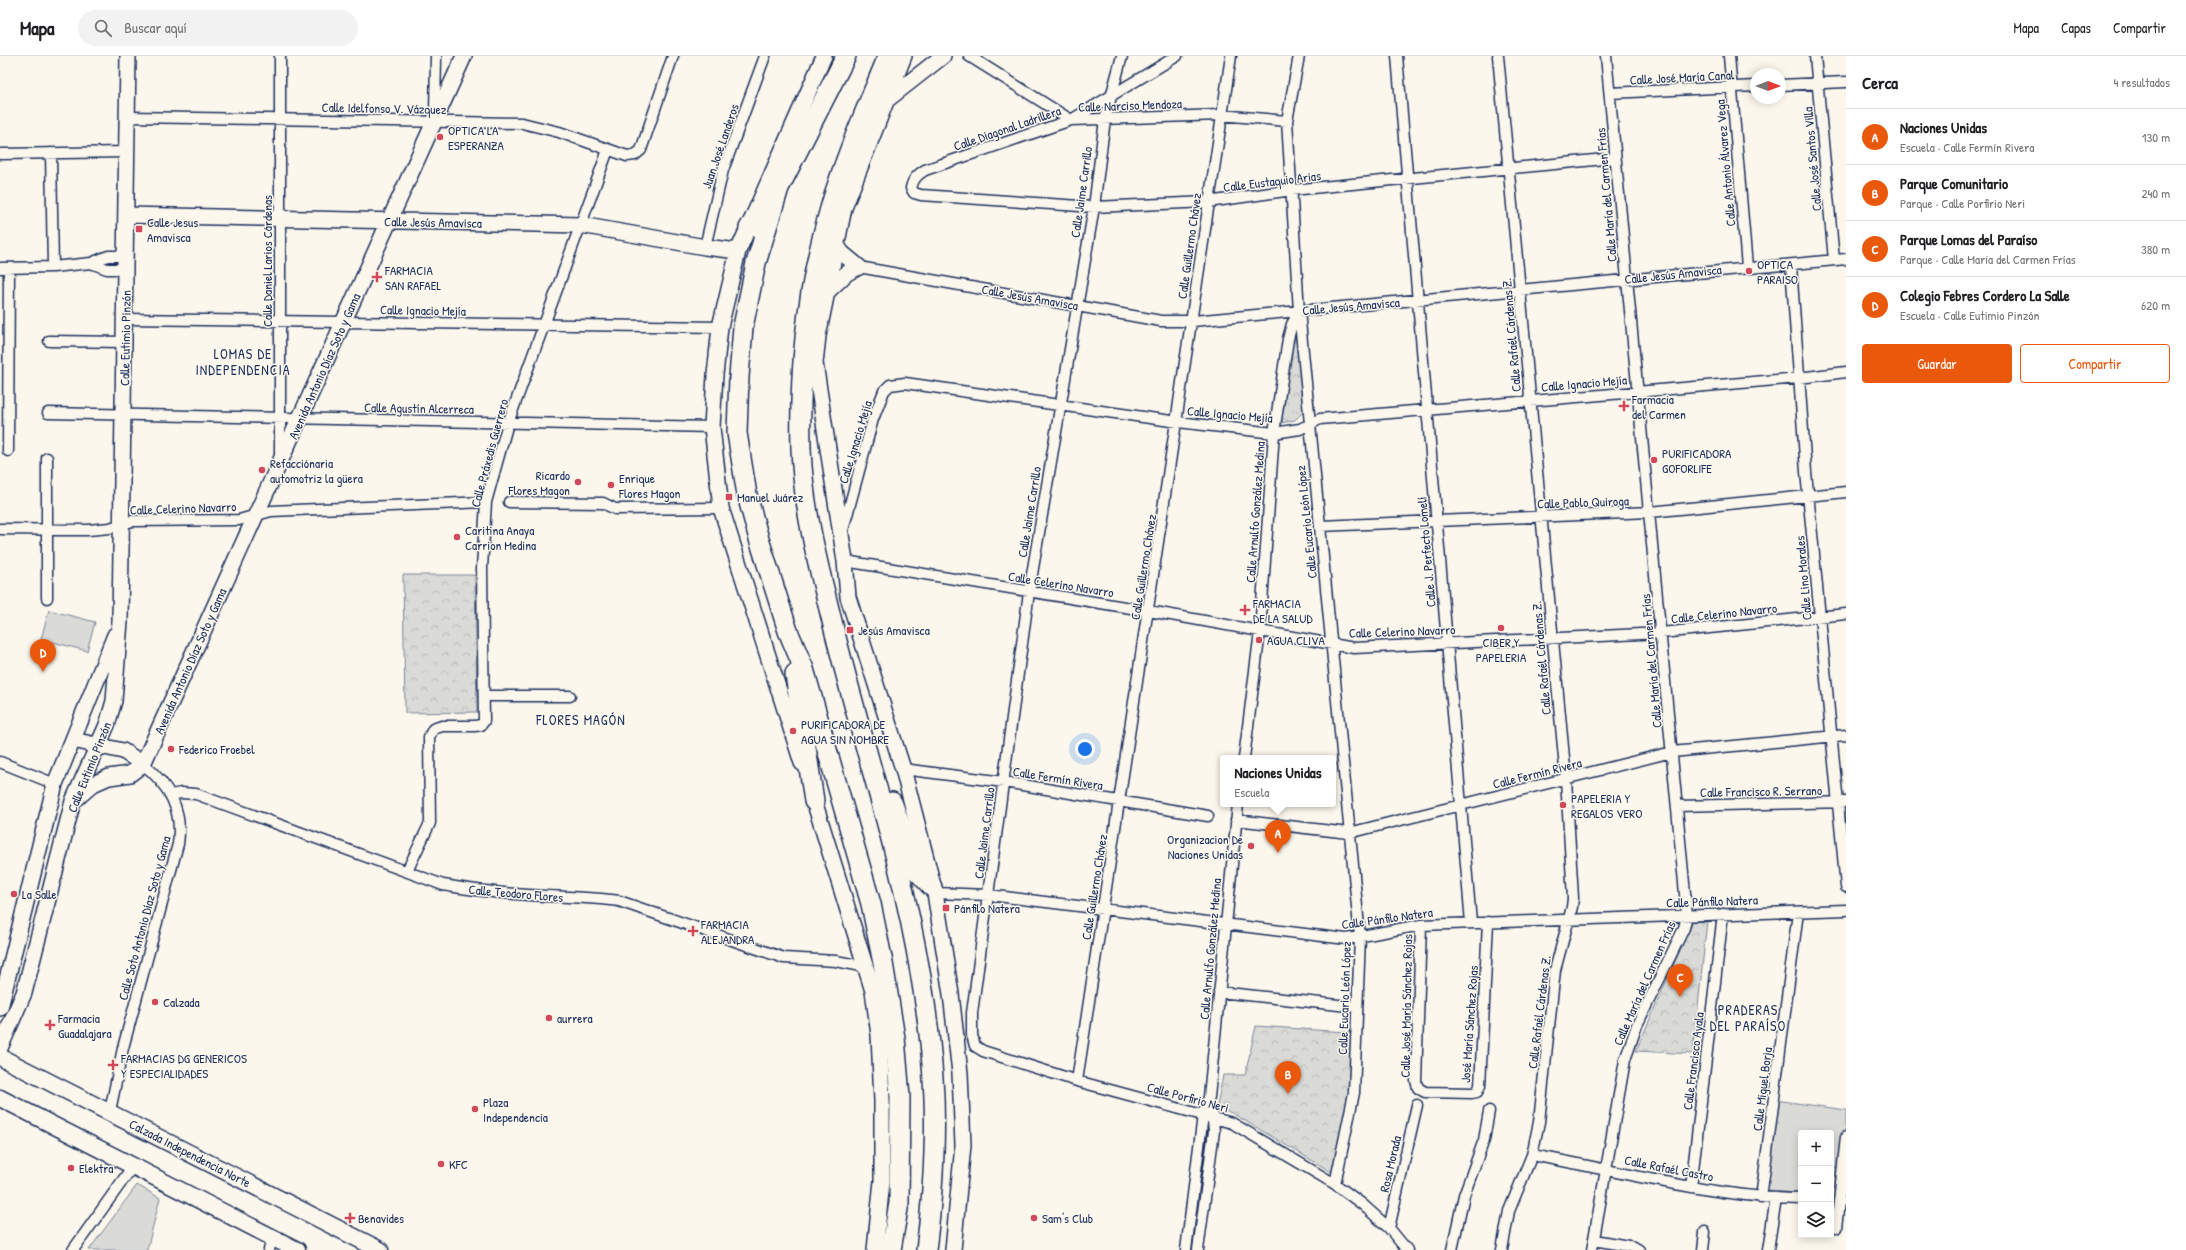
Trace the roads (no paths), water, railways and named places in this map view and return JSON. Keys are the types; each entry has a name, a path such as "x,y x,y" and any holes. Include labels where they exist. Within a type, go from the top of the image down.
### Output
{"highway":[{"path":"749,228 782,180 846,56"},
{"path":"888,56 831,203 817,257 805,322 802,378 801,449 805,496 812,538 859,726 899,872 916,948 928,1020 935,1127 933,1180 926,1250"},
{"path":"786,143 782,180 756,263 743,327 737,433 747,495 788,631 804,669 871,904 883,963 895,1038 900,1096 899,1203 892,1250"},
{"path":"788,631 814,801"},
{"path":"859,726 882,775 918,872 933,890"}],"main road":[{"name":"Calzada Independencia Norte","path":"0,1057 110,1111 380,1250"},
{"path":"0,1098 133,1166 271,1244 297,1250"}],"street":[{"name":"Calle Eutimio Pinzón","path":"0,1048 24,993 73,801 107,725 114,701 120,621 126,319 128,56"},
{"name":"Calle Daniel Larios Cárdenas","path":"280,56 280,466"},
{"path":"435,122 436,56"},
{"name":"Avenida Antonio Díaz Soto y Gama","path":"143,764 256,515 280,466 300,418 464,56"},
{"name":"Calle Idelfonso V. Vázquez","path":"128,117 522,123 558,132 627,156 635,155 641,150 673,56"},
{"name":"Juan José Landeros","path":"705,247 723,170 765,56"},
{"path":"824,56 738,251 720,327 714,375 712,427 721,508 867,967 873,991 879,1035 882,1101 882,1181 875,1250"},
{"path":"904,56 844,208 818,336 815,362 845,561 848,596 903,769 933,890 951,994 962,1102 963,1145 953,1250"},
{"path":"887,100 943,56"},
{"name":"Calle Narciso Mendoza","path":"969,56 1071,120 1221,115 1287,121"},
{"name":"Calle Jaime Carrillo","path":"975,1046 972,1035 972,1013 1029,592 1076,305 1094,207 1105,119 1122,56"},
{"name":"Calle Diagonal Ladrillera","path":"911,188 917,175 925,170 1071,120 1177,56"},
{"name":"Calle Guillermo Chávez","path":"1077,1081 1178,422 1193,321 1208,202 1231,56"},
{"name":"Calle Arnulfo González Medina","path":"1244,755 1260,631 1274,433 1288,339 1292,324 1299,311 1287,121 1299,56"},
{"name":"Calle J. Perfecto Lomelí","path":"1397,56 1471,923"},
{"name":"Calle Rafaél Cárdenas Z.","path":"1498,56 1566,779 1573,898 1555,970 1539,1122 1532,1155 1509,1211 1502,1250"},
{"name":"Calle María del Carmen Frías","path":"1593,1248 1605,1168 1625,1060 1637,1025 1684,928 1687,915 1662,633 1606,56"},
{"name":"Calle Antonio Álvarez Vega","path":"1729,56 1747,267"},
{"name":"Calle José Santos Villa","path":"1815,56 1834,260"},
{"path":"1786,85 1846,82"},
{"name":"Calle José María Canal","path":"1610,93 1750,86"},
{"name":"Calle Práxedis Guerrero","path":"407,871 430,823 429,737 433,729 442,726 480,725 484,721 482,568 486,502 508,423 608,150"},
{"path":"0,154 127,152"},
{"path":"51,153 53,267"},
{"name":"Calle Eustaquio Arias","path":"911,188 914,193 921,195 1094,207 1208,202 1292,190 1616,158"},
{"name":"Calle Jesús Amavisca","path":"127,215 581,225 705,247 738,251"},
{"path":"827,292 847,273 859,267 842,253 836,244"},
{"path":"8,451 4,424 4,268 53,267 91,263 108,256 126,262"},
{"name":"Calle Jesús Amavisca","path":"859,267 1161,321 1193,321 1747,267 1791,266 1846,259"},
{"name":"Calle Lino Morales","path":"1791,266 1809,496 1831,736 1842,802 1846,887"},
{"name":"Calle Eucario León López","path":"1299,311 1360,937 1354,1093 1335,1184"},
{"name":"Calle Ignacio Mejía","path":"126,319 720,327"},
{"path":"49,341 125,342"},
{"name":"Calle Ignacio Mejía","path":"841,536 873,419 884,391 890,386 905,383 1178,422 1274,433 1300,429 1320,419 1799,378 1846,372"},
{"name":"Calle Agustín Alcerreca","path":"48,413 712,427"},
{"path":"47,458 47,598"},
{"name":"Calle Pablo Quiroga","path":"1320,526 1650,512 1846,492"},
{"name":"Calle Celerino Navarro","path":"0,529 88,530 110,528 132,521 240,520 271,511 486,502"},
{"path":"509,502 603,503 615,509 721,508"},
{"name":"Calle Celerino Navarro","path":"845,561 1149,611 1354,648 1662,633 1846,614"},
{"name":"Calle Eutimio Pinzón","path":"0,1008 55,784 120,621"},
{"path":"484,696 570,696"},
{"name":"Calle Fermín Rivera","path":"1236,820 1349,834 1672,752 1846,735"},
{"path":"73,740 124,751 143,764 130,774 109,777 93,784 73,801"},
{"path":"0,762 55,784"},
{"name":"Calle Soto Antonio Díaz Soto y Gama","path":"110,1111 123,1048 178,844 180,831 171,796 159,776 143,764"},
{"name":"Calle Fermín Rivera","path":"903,769 1004,782 1120,800 1208,816"},
{"name":"Calle Teodoro Flores","path":"171,796 181,793 196,794 443,885 470,890 619,901 784,958 836,961 867,967"},
{"name":"Calle Francisco R. Serrano","path":"1677,806 1842,802"},
{"name":"Calle Arnulfo González Medina","path":"1186,1250 1203,1115 1209,1097 1224,923 1238,807"},
{"name":"Calle Pánfilo Natera","path":"933,890 1104,908 1346,939 1421,925 1846,910"},
{"name":"Calle Miguel Borja","path":"1761,1198 1798,912"},
{"name":"Calle Francisco Ayala","path":"1691,1187 1723,914"},
{"path":"21,921 41,926"},
{"name":"José María Sánchez Rojas","path":"1418,1088 1425,1092 1472,1093 1477,1092 1480,1086 1488,922"},
{"name":"Calle José María Sánchez Rojas","path":"1418,1088 1416,1081 1421,925"},
{"path":"1219,992 1357,1007"},
{"name":"Calle Porfirio Neri","path":"975,1046 983,1051 1077,1081 1203,1115 1214,1116 1232,1123 1335,1184 1362,1204 1389,1228 1407,1250"},
{"name":"Calle Arnulfo González Medina","path":"1198,1250 1214,1131 1214,1116 1209,1097"},
{"name":"Rosa Morada","path":"1389,1228 1417,1105"},
{"path":"1452,1250 1464,1195 1484,1140 1488,1110"},
{"path":"1836,1228 1846,1137"},
{"name":"Calle Rafaél Castro","path":"1532,1155 1605,1168 1691,1187 1761,1198 1798,1199"},
{"path":"73,1250 133,1166"},
{"path":"1768,1250 1776,1198"},
{"path":"1703,1250 1705,1232"},
{"path":"1593,1248 1636,1249"}],"place":[{"name":"OPTICA LA ESPERANZA","path":"440,137"},
{"name":"Calle Jesus Amavisca","path":"139,229"},
{"name":"OPTICA PARAISO","path":"1749,271"},
{"name":"FARMACIA SAN RAFAEL","path":"377,277"},
{"name":"Farmacia del Carmen","path":"1624,406"},
{"name":"PURIFICADORA GOFORLIFE","path":"1654,460"},
{"name":"Refacciónaria automotriz la güera","path":"262,470"},
{"name":"Ricardo Flores Magon","path":"578,482"},
{"name":"Enrique Flores Magon","path":"611,485"},
{"name":"Manuel Juárez","path":"729,497"},
{"name":"Caritina Anaya Carrion Medina","path":"457,537"},
{"name":"FARMACIA DE LA SALUD","path":"1245,610"},
{"name":"CIBER Y PAPELERIA","path":"1501,628"},
{"name":"Jesús Amavisca","path":"850,630"},
{"name":"AGUA CLIVA","path":"1259,640"},
{"name":"Colegio Febres Cordero La Salle","path":"43,672"},
{"name":"PURIFICADORA DE AGUA SIN NOMBRE","path":"793,731"},
{"name":"Federico Froebel","path":"171,749"},
{"name":"PAPELERIA Y REGALOS VERO","path":"1563,805"},
{"name":"Organizacion De Naciones Unidas","path":"1251,846"},
{"name":"Naciones Unidas","path":"1278,853"},
{"name":"La Salle","path":"14,894"},
{"name":"Pánfilo Natera","path":"946,908"},
{"name":"FARMACIA ALEJANDRA","path":"693,931"},
{"name":"Parque Lomas del Paraíso","path":"1680,997"},
{"name":"Calzada","path":"155,1002"},
{"name":"aurrera","path":"549,1018"},
{"name":"Farmacia Guadalajara","path":"50,1025"},
{"name":"FARMACIAS DG GENERICOS Y ESPECIALIDADES","path":"113,1065"},
{"name":"Parque Comunitario","path":"1288,1094"},
{"name":"Plaza Independencia","path":"475,1109"},
{"name":"KFC","path":"441,1164"},
{"name":"Elektra","path":"71,1168"},
{"name":"Benavides","path":"350,1218"},
{"name":"Sam's Club","path":"1034,1218"}],"district":[{"name":"LOMAS DE INDEPENDENCIA","path":"243,362"},
{"name":"FLORES MAGÓN","path":"581,720"},
{"name":"PRADERAS DEL PARAÍSO","path":"1748,1018"}]}
